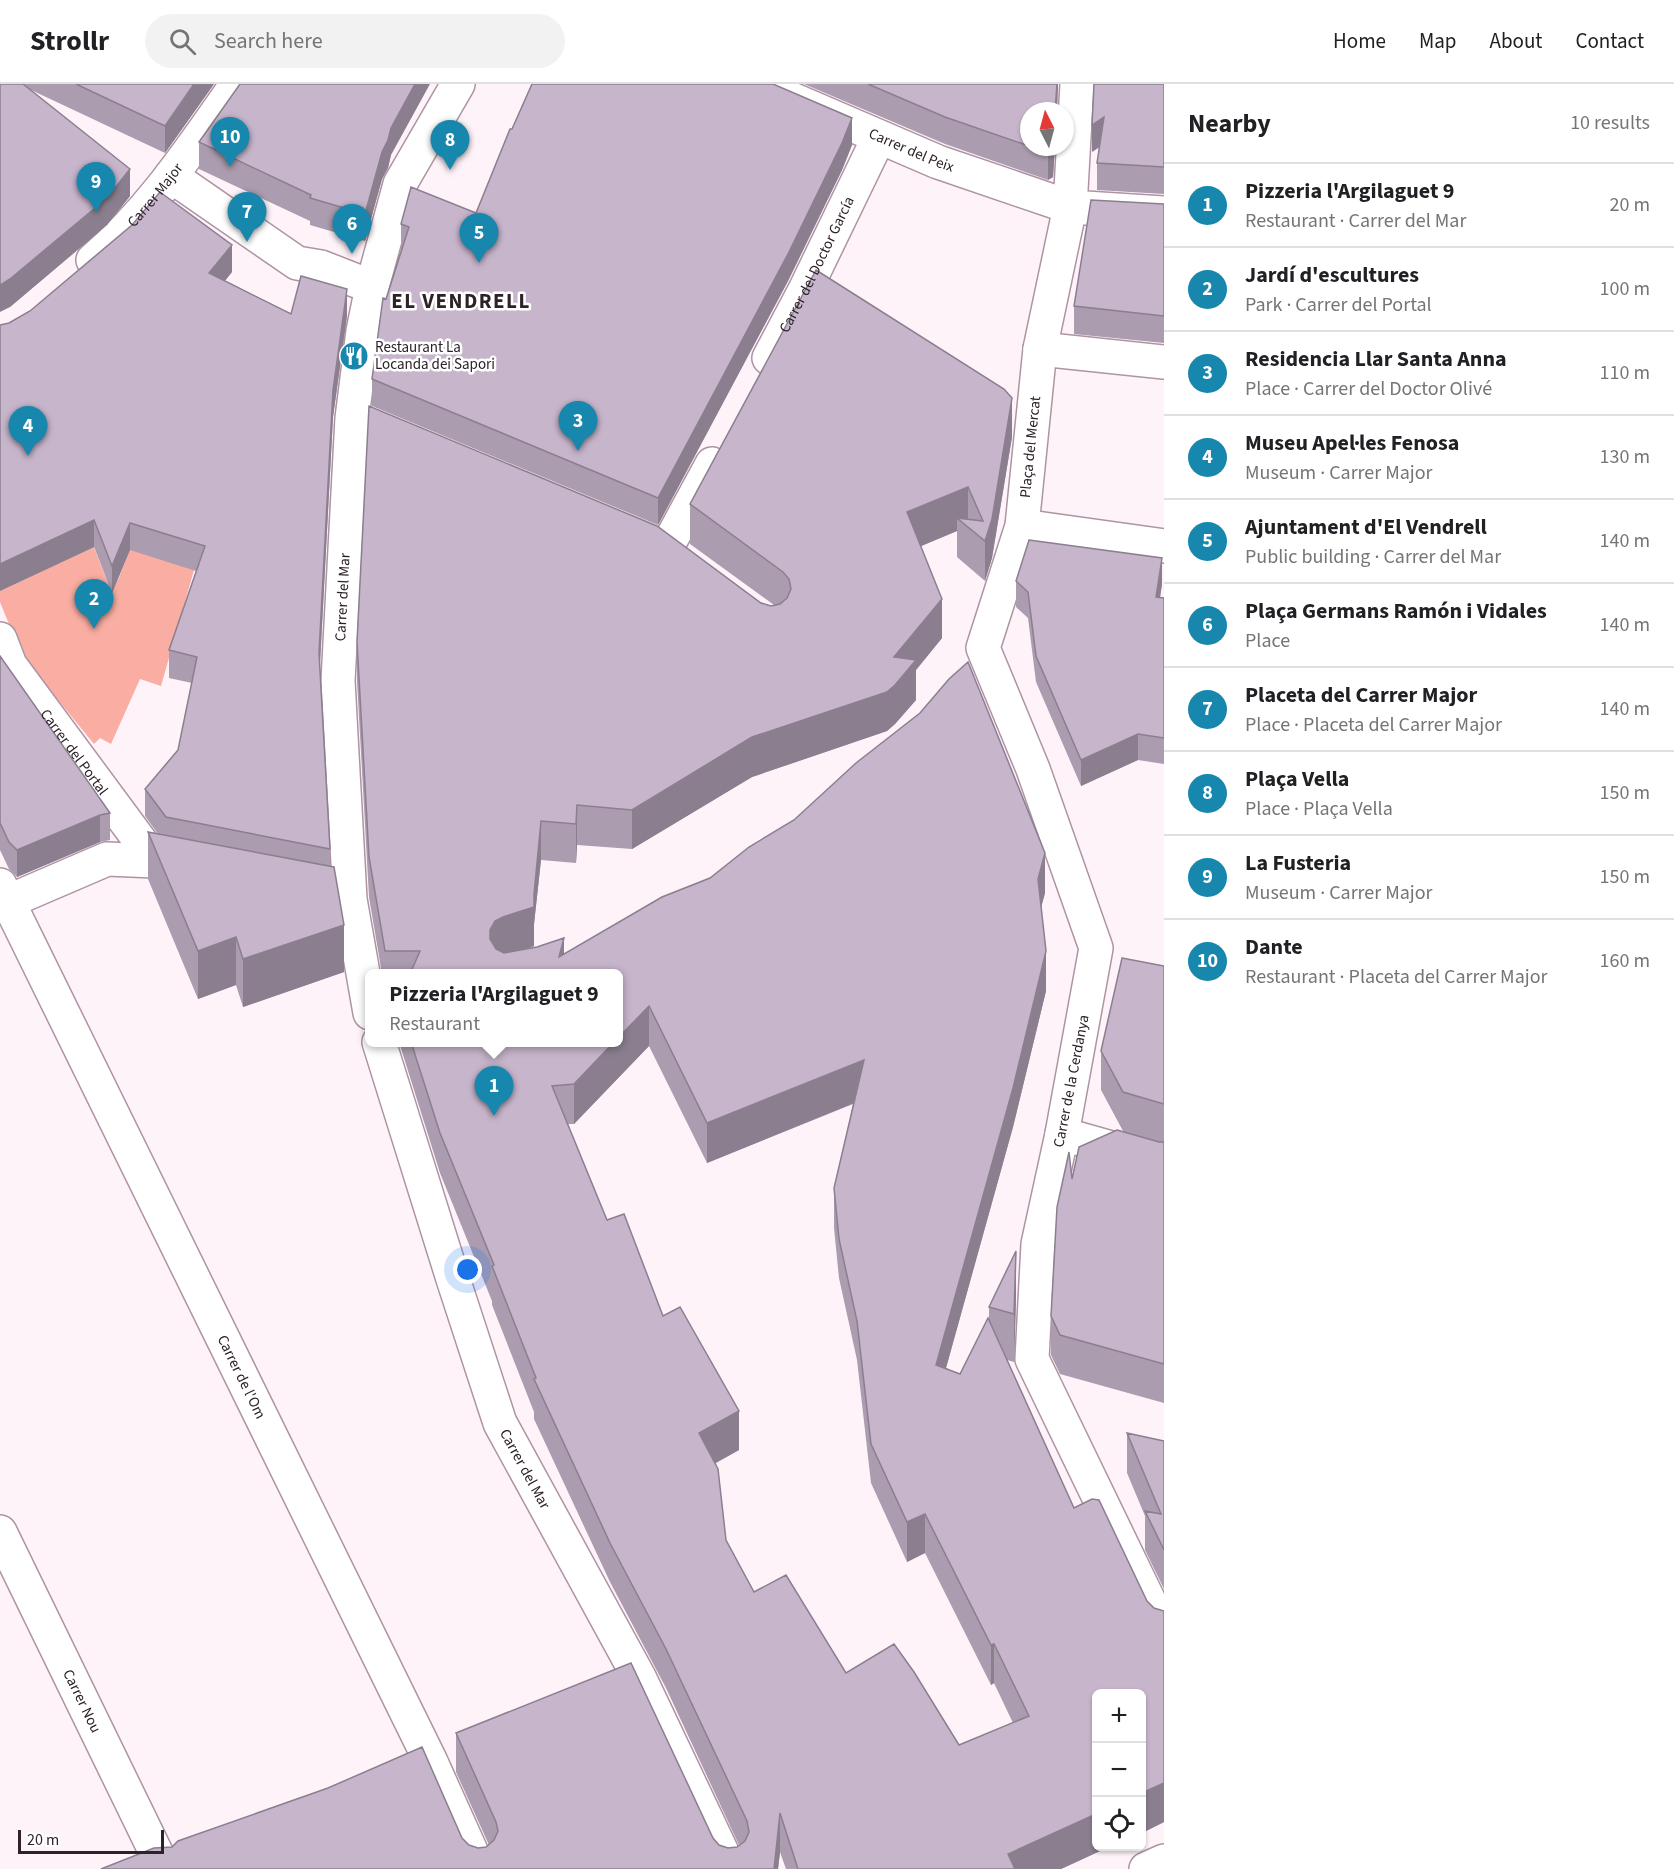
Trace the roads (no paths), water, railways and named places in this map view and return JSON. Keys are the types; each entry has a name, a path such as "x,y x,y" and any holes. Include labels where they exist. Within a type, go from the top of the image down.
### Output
{"street":[{"name":"Carrer Major","path":"75,276 120,238 171,176 237,84"},
{"name":"Carrer del Mar","path":"365,989 350,898 338,681 352,417 372,287 400,184 458,84"},
{"name":"Carrer del Peix","path":"757,84 938,162 1070,207 1164,213"},
{"name":"Plaça del Mercat","path":"1022,526 1040,349 1070,207 1077,84"},
{"name":"Carrer del Doctor García","path":"755,384 805,290 879,137"},
{"path":"171,176 309,265 372,287"},
{"path":"1040,349 1164,362"},
{"path":"352,417 384,431"},
{"path":"634,536 676,556 727,436"},
{"path":"960,675 982,648 1022,526 1164,546"},
{"name":"Carrer del Portal","path":"0,639 10,665 155,861"},
{"name":"Carrer de la Cerdanya","path":"982,648 1033,769 1096,948 1062,1134 1038,1244 1032,1359 1164,1632"},
{"path":"2,897 107,859 155,861 223,874"},
{"path":"315,892 350,898"},
{"name":"Carrer de l'Om","path":"2,897 431,1762 479,1869"},
{"name":"Carrer del Mar","path":"381,1047 500,1423 640,1679 730,1869"},
{"path":"1062,1134 1164,1163"},
{"name":"Carrer Nou","path":"0,1532 160,1868"},
{"path":"607,1692 640,1679"},
{"path":"160,1868 194,1855"},
{"path":"1146,1869 1164,1861"}],"place":[{"name":"Dante","path":"230,167"},
{"name":"Plaça Vella","path":"450,170"},
{"name":"La Fusteria","path":"96,212"},
{"name":"Placeta del Carrer Major","path":"247,242"},
{"name":"Plaça Germans Ramón i Vidales","path":"352,254"},
{"name":"Ajuntament d'El Vendrell","path":"479,263"},
{"name":"Restaurant La Locanda dei Sapori","path":"354,356"},
{"name":"Residencia Llar Santa Anna","path":"578,451"},
{"name":"Museu Apel·les Fenosa","path":"28,456"},
{"name":"Jardí d'escultures","path":"94,629"},
{"name":"Pizzeria l'Argilaguet 9","path":"494,1116"}],"district":[{"name":"EL VENDRELL","path":"461,301"}]}
